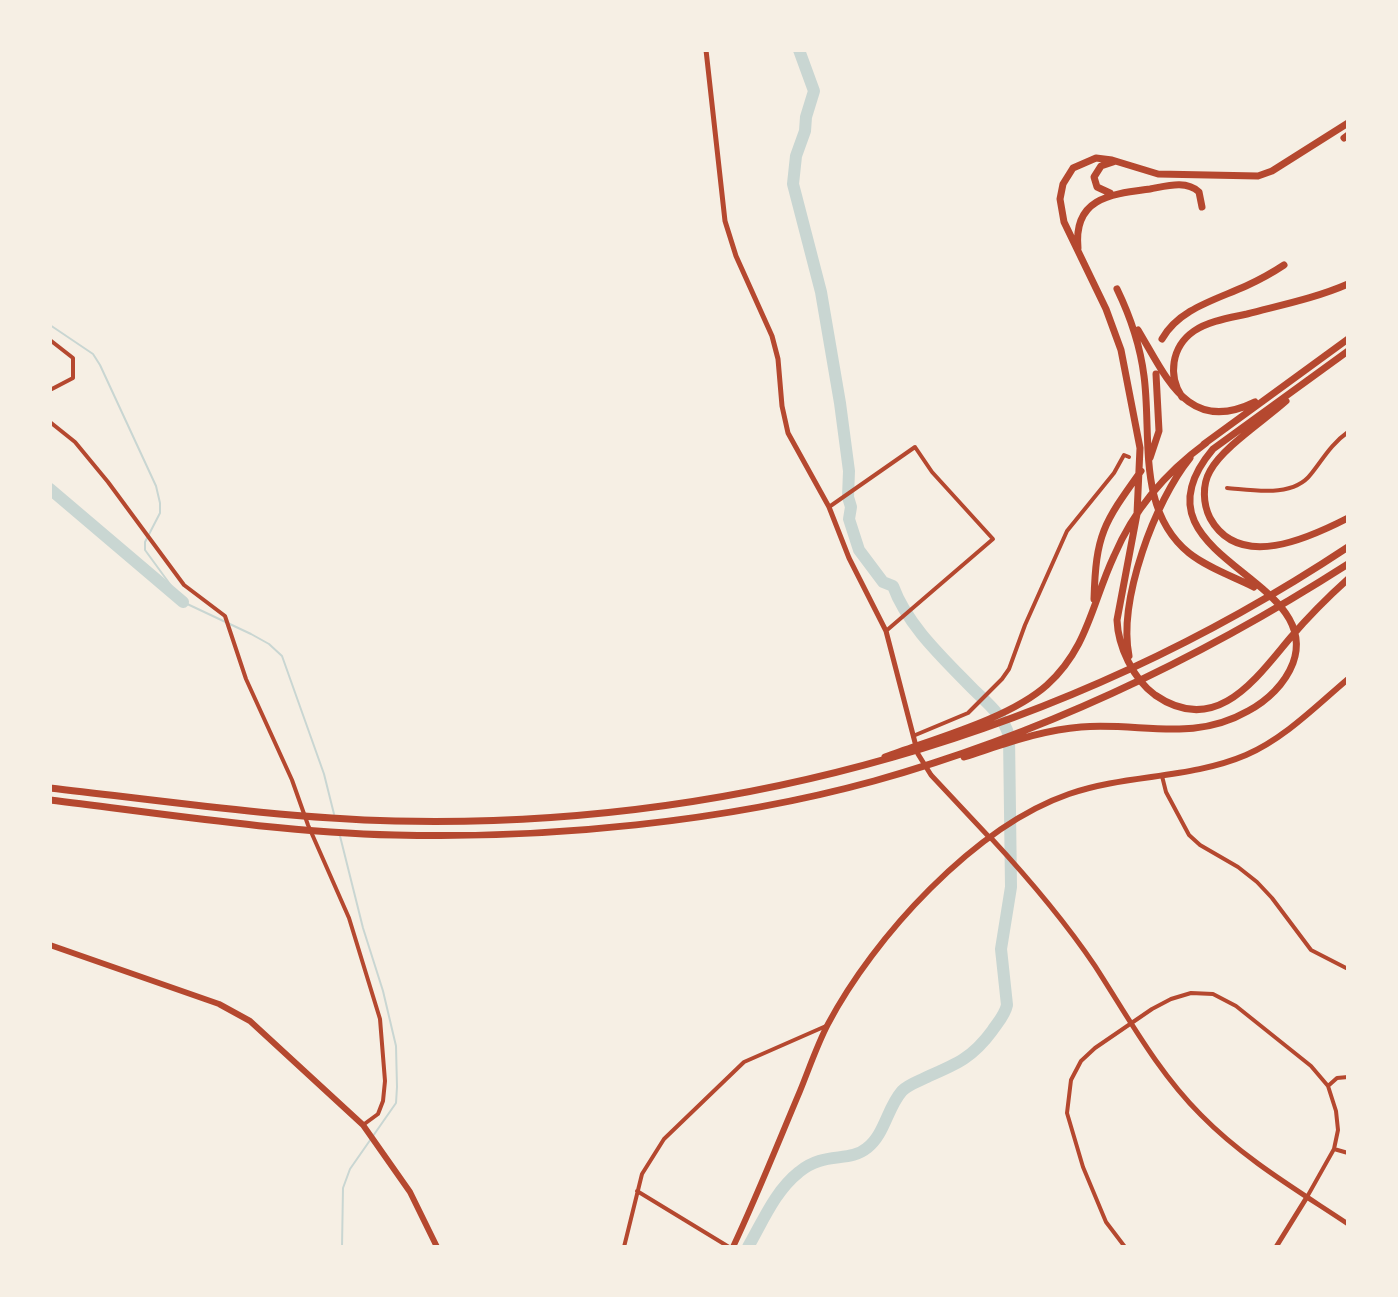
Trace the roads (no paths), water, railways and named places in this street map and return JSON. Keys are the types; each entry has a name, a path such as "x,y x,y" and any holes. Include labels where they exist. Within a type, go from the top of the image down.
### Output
{"highway":[{"path":"1348,123 1272,171 1258,176 1158,174 1101,158 1084,161 1069,173 1060,199 1062,215 1121,350 1140,448 1139,495 1117,620 1119,640 1150,691 1169,702 1189,707 1212,706 1232,698 1252,684 1314,612 1348,579"},
{"path":"1119,162 1105,164 1097,169 1094,177 1095,184 1101,190 1119,193"},
{"path":"1079,254 1078,229 1084,214 1100,198 1187,184 1199,192 1202,207"},
{"path":"1162,339 1170,326 1190,311 1256,282 1284,265"},
{"path":"1182,397 1175,385 1174,363 1183,342 1194,331 1218,321 1315,297 1348,284"},
{"path":"1117,289 1169,382 1182,397 1201,410 1218,412 1249,405 1278,391"},
{"path":"1130,317 1142,361 1151,483 1164,522 1179,543 1200,560 1264,591"},
{"path":"833,775 1008,710 1033,696 1062,669 1076,650 1092,617 1113,556 1141,506 1172,469 1348,339"},
{"path":"50,800 243,825 346,833 447,835 613,827 727,811 911,773 1057,729 1100,726 1183,731 1224,722 1250,711 1279,687 1293,664 1296,647 1289,619 1264,591 1206,541 1192,514 1191,490 1198,469 1213,449 1348,351"},
{"path":"1092,617 1095,562 1101,536 1112,512 1151,457 1158,440 1160,420 1156,374"},
{"path":"1315,375 1217,460 1207,476 1205,501 1217,528 1235,542 1256,547 1291,542 1348,518"},
{"path":"1130,662 1127,639 1129,615 1145,545 1176,479 1206,443"},
{"path":"50,788 346,819 447,821 626,812 726,797 833,775 954,740 1063,700 1184,643 1283,588 1348,547"},
{"path":"873,781 988,744 1070,712 1190,656 1348,564"}],"main road":[{"path":"731,1247 827,1025 856,978 913,908 954,865 1017,818 1070,794 1229,761 1265,745 1348,679"},
{"path":"50,945 219,1004 250,1021 366,1128 410,1192 437,1247"}],"street":[{"path":"706,50 725,221 736,256 772,336 788,433 829,507 849,558 886,631 918,754 931,775 1041,892 1093,964 1162,1071 1200,1114 1266,1171 1348,1224"},
{"path":"50,340 74,362 73,378 50,390"},
{"path":"50,422 75,442 153,540 184,585 225,616 246,679 349,918 380,1019 385,1081 383,1101 378,1114 366,1128"},
{"path":"1227,488 1269,490 1301,484 1328,450 1348,432"},
{"path":"829,507 915,447 932,472 993,539 886,631"},
{"path":"912,736 968,713 1002,679 1067,531 1114,473 1124,455 1129,457"},
{"path":"1162,776 1162,785 1189,835 1257,882 1311,950 1348,969"},
{"path":"1125,1247 1096,1203 1067,1113 1067,1095 1081,1061 1095,1048 1171,999 1191,993 1213,994 1236,1006 1311,1066 1328,1086 1337,1120 1334,1149 1276,1247"},
{"path":"624,1247 642,1174 664,1139 744,1062 827,1025"},
{"path":"1328,1086 1337,1078 1348,1077"},
{"path":"1334,1149 1348,1153"},
{"path":"637,1191 731,1247"}],"waterway":[{"path":"748,1247 770,1207 799,1172 818,1162 852,1155 867,1148 878,1136 902,1091 971,1054 992,1031 1007,1005 1001,949 1011,887 1009,736 999,716 927,640 907,614 893,586 883,582 859,550 849,519 849,471 840,403 821,292 793,184 796,156 814,91 799,50"},
{"path":"50,325 93,354 156,486 160,513 145,542 145,550 183,602 251,634 282,656 324,774 334,814"},
{"path":"50,489 183,602"},
{"path":"340,836 396,1046 397,1087 396,1103 350,1169 343,1188 342,1247"}]}
